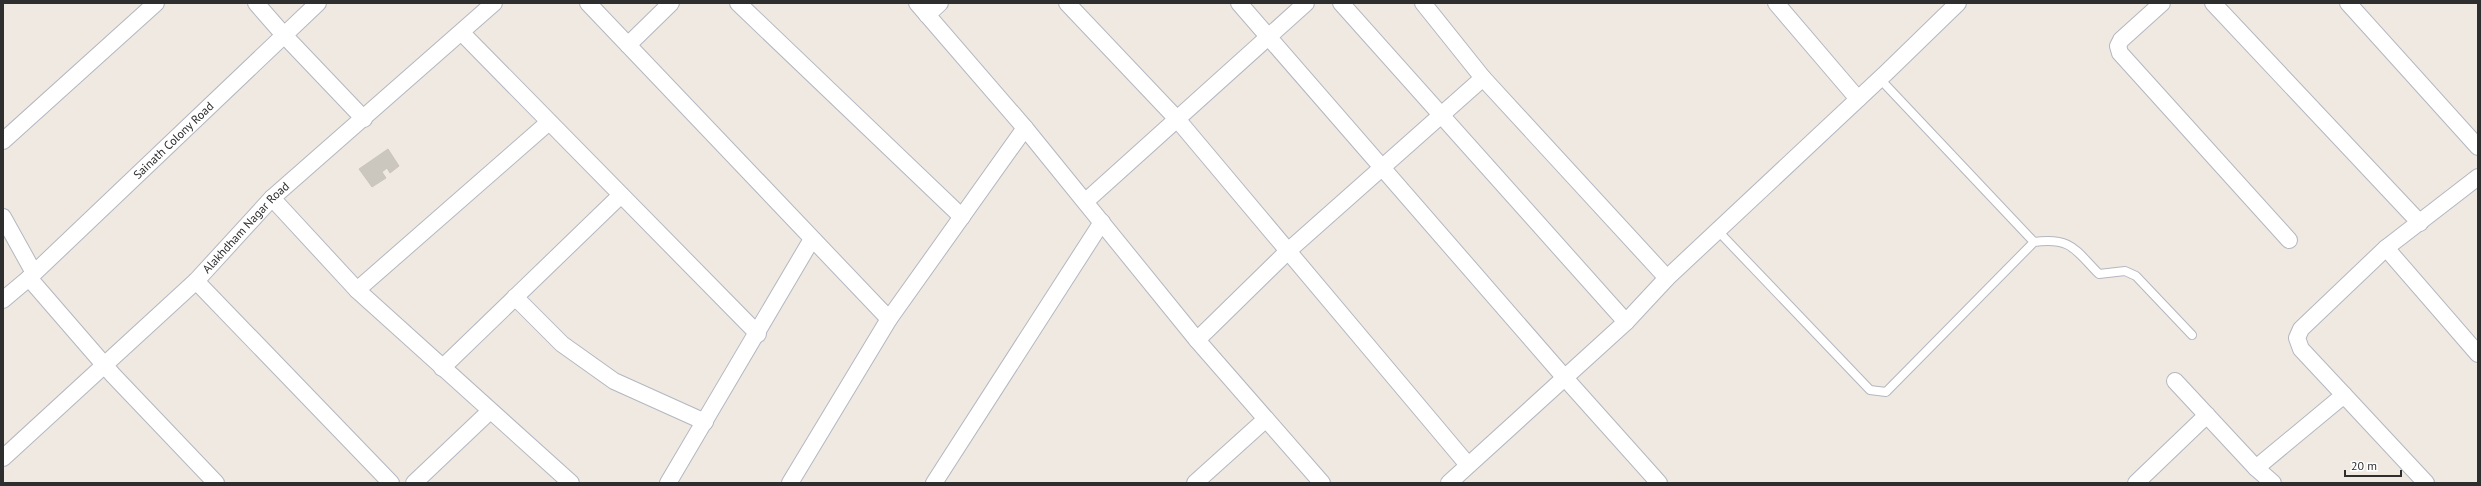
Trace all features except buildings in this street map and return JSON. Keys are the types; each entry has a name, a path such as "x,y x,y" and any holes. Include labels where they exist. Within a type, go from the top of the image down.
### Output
{"street":[{"path":"3,141 156,3"},
{"path":"256,3 283,34 364,119"},
{"name":"Sainath Colony Road","path":"3,300 32,275 283,34 318,3"},
{"name":"Alakhdham Nagar Road","path":"3,458 196,281 272,198 364,119 494,3"},
{"path":"588,3 889,319"},
{"path":"628,45 671,3"},
{"path":"738,3 962,217"},
{"path":"940,3 922,9 1086,201 1197,340 1322,483"},
{"path":"1067,3 1178,119 1468,465"},
{"path":"1239,3 1565,378 1659,483"},
{"path":"1086,201 1269,38 1306,3"},
{"path":"1341,3 1443,115 1626,322"},
{"path":"1423,3 1483,78 1667,278"},
{"path":"1776,3 1858,99"},
{"path":"2162,3 2121,40 2118,46 2120,52 2290,240"},
{"path":"2213,3 2420,223"},
{"path":"2348,3 2478,147"},
{"path":"1449,483 1626,322 1667,278 1880,79 1955,4"},
{"path":"462,32 758,334"},
{"path":"1197,340 1288,251 1483,78"},
{"path":"357,290 549,122"},
{"path":"790,483 889,319 1025,128"},
{"path":"2426,483 2301,349 2297,338 2301,329 2386,248 2478,177"},
{"path":"442,368 621,195"},
{"path":"272,198 357,290 568,483"},
{"path":"3,217 32,275 105,365 216,483"},
{"path":"934,483 1102,222"},
{"path":"668,483 758,334 812,239"},
{"path":"2386,248 2478,354"},
{"path":"196,281 391,483"},
{"path":"515,297 562,344 614,381 705,422"},
{"path":"2175,380 2256,468 2273,483"},
{"path":"2256,468 2344,395"},
{"path":"414,483 490,411"},
{"path":"2136,483 2207,415"},
{"path":"1195,483 1266,419"}],"lane":[{"path":"1880,79 2034,242"},
{"path":"1718,231 1870,390 1886,392 2034,242 2053,239 2067,242 2099,274 2125,271 2136,276 2192,335"}]}
